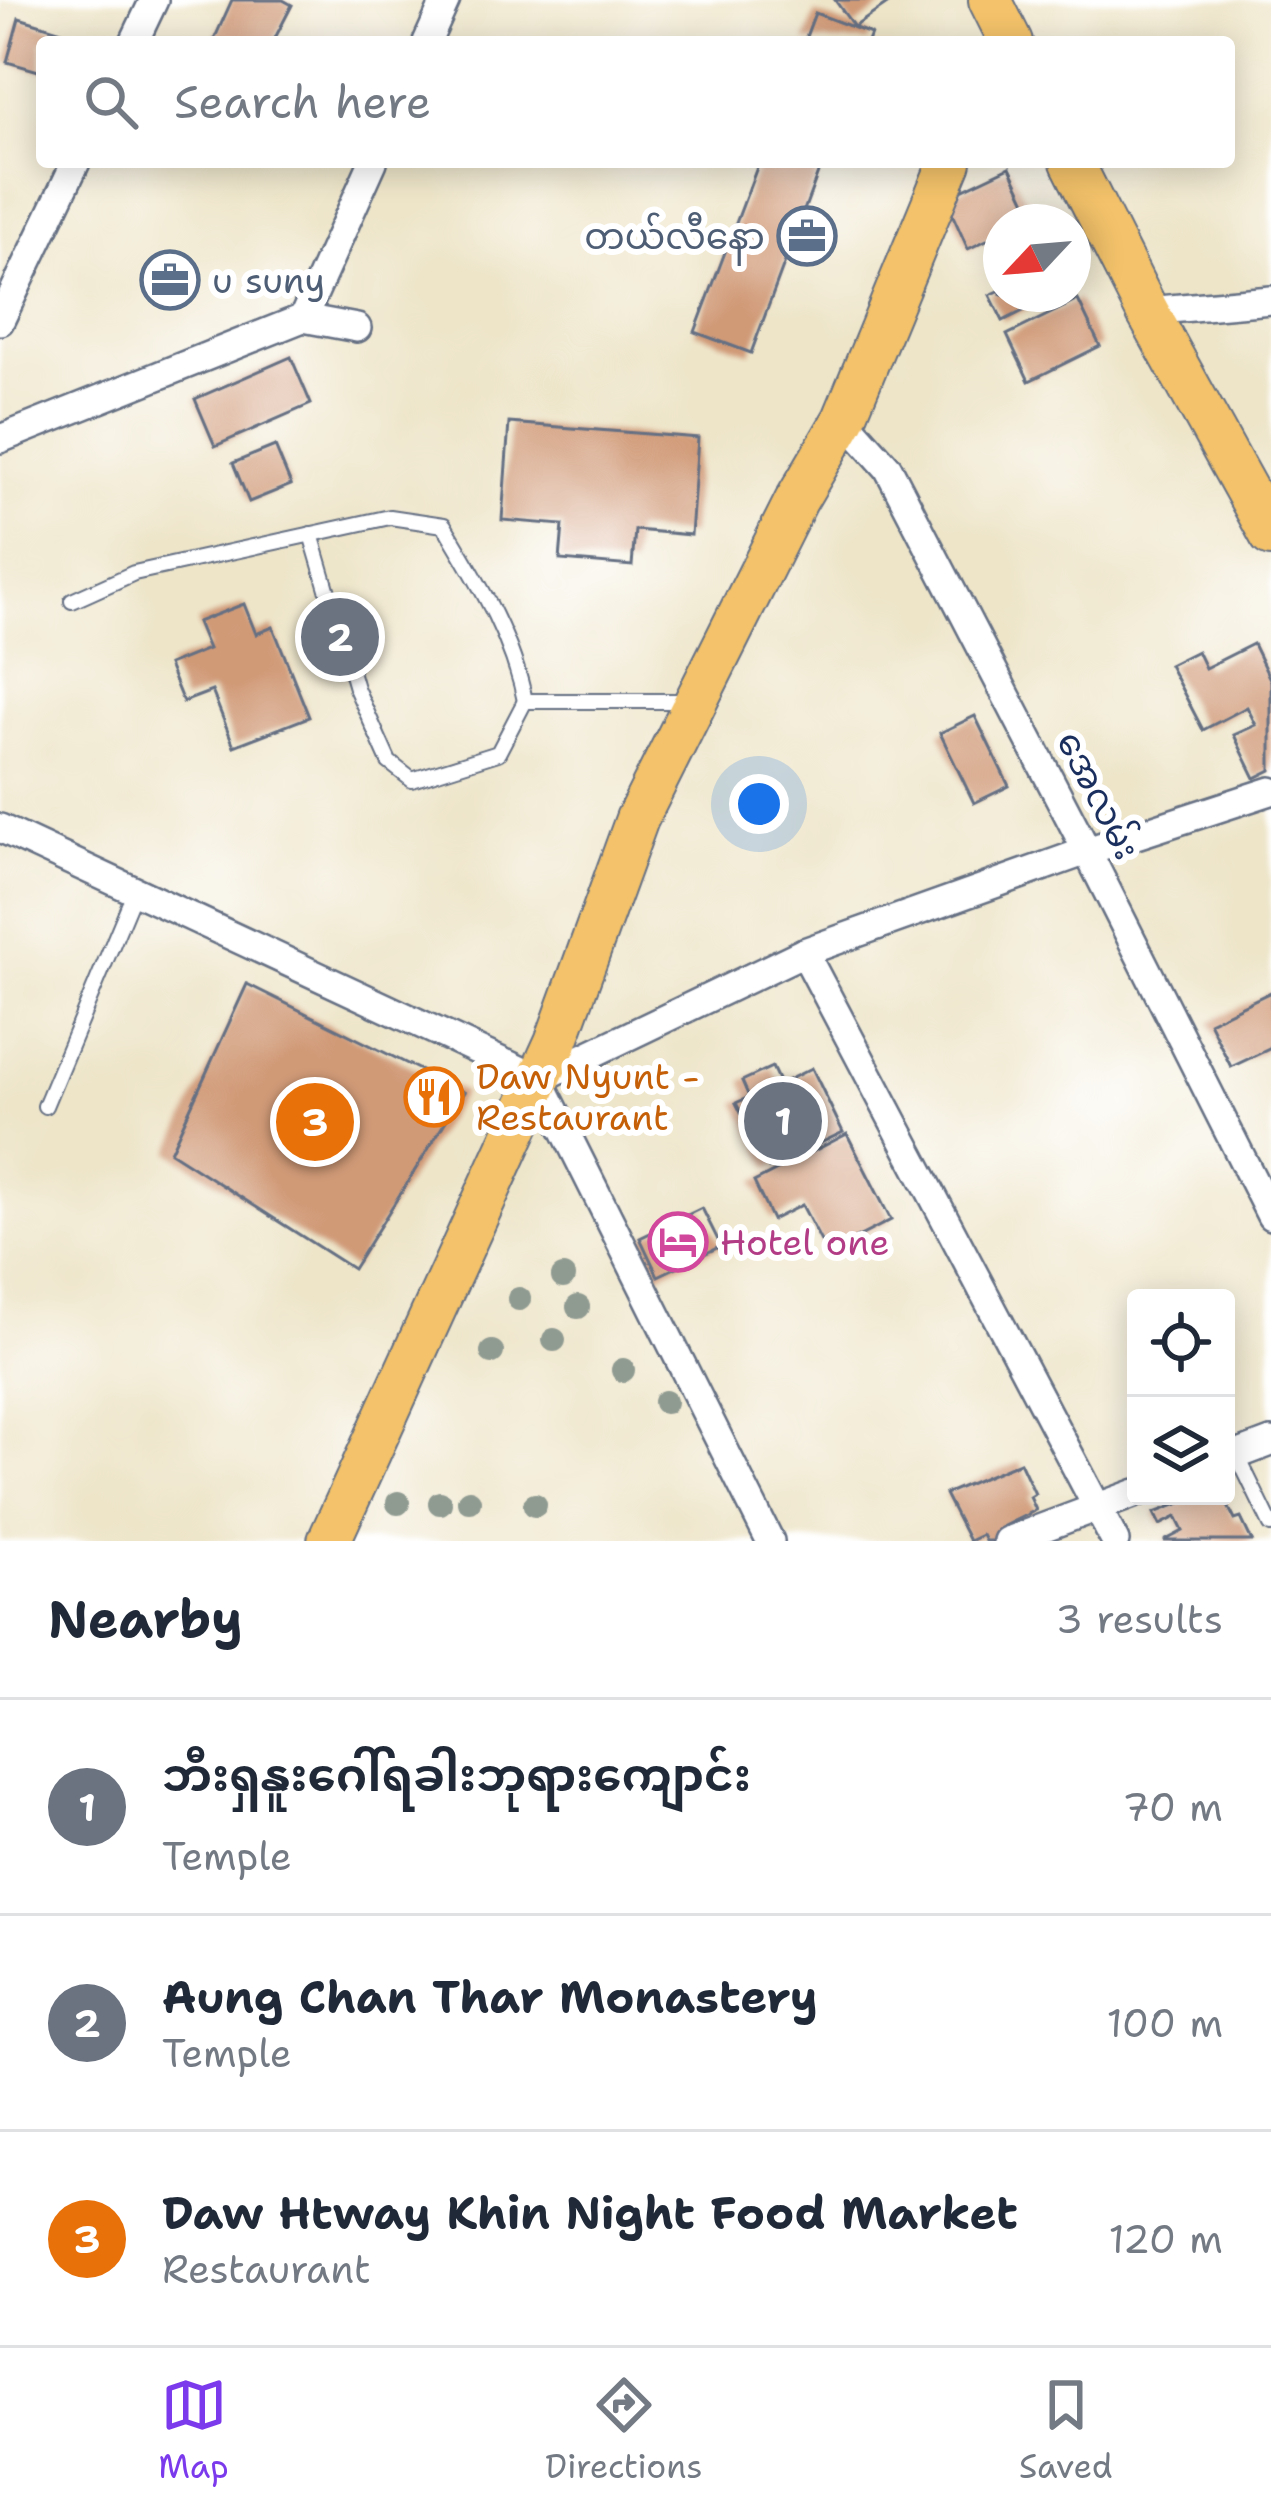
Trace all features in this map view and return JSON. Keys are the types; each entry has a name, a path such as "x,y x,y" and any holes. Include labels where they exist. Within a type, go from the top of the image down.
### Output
{"main road":[{"path":"329,1541 539,1079 637,818 796,501 844,419 948,168"},
{"path":"1075,168 1271,535"}],"street":[{"path":"137,36 154,0"},
{"path":"430,36 446,0"},
{"path":"0,321 73,168"},
{"path":"303,318 370,168"},
{"path":"1148,311 1271,300"},
{"path":"0,439 303,318 357,328"},
{"name":"အေလမ်း","path":"844,419 888,468 1271,1216"},
{"path":"539,1079 804,952 1087,850 1271,791"},
{"path":"0,828 539,1079 770,1541"},
{"path":"804,952 1115,1541"},
{"path":"1235,1456 1271,1442"},
{"path":"1007,1541 1127,1497"}],"lane":[{"path":"72,601 134,573 310,534 390,517 443,525 517,659 525,701 498,753 412,780 389,761 356,688 310,534"},
{"path":"525,701 695,701"},
{"path":"45,1106 134,893"},
{"path":"1235,1462 1271,1525"}],"building":[{"path":"232,0 283,0 292,5 276,36 216,36"},
{"path":"835,0 893,0 854,27"},
{"path":"815,13 871,34 870,36 806,36"},
{"path":"19,18 78,36 36,36 36,70 7,62"},
{"path":"757,168 820,168 751,353 695,332"},
{"path":"1010,168 1027,204 983,204 983,242 968,249 945,198"},
{"path":"998,312 1021,312 1003,321"},
{"path":"1054,312 1084,312 1100,346 1029,381 1007,335"},
{"path":"291,357 311,404 215,446 195,399"},
{"path":"509,423 698,438 691,535 635,530 632,566 560,560 563,525 502,520"},
{"path":"275,446 291,485 249,502 233,463"},
{"path":"244,604 256,634 273,627 309,717 234,746 212,691 183,702 168,665 208,649 197,622"},
{"path":"1253,644 1271,681 1271,770 1255,778 1234,735 1256,725 1247,707 1203,730 1169,665 1197,651 1205,668"},
{"path":"975,716 1009,786 974,803 940,733"},
{"path":"247,984 464,1092 353,1269 170,1152"},
{"path":"1271,992 1271,1048 1231,1067 1209,1022"},
{"path":"772,1067 780,1084 812,1068 843,1132 769,1168 736,1103 749,1097 742,1081"},
{"path":"847,1134 891,1220 827,1253 802,1205 772,1220 754,1182"},
{"path":"702,1208 721,1246 658,1276 640,1238"},
{"path":"1020,1462 1035,1494 1030,1497 1036,1510 1004,1526 1009,1535 997,1541 985,1541 982,1535 969,1541 945,1494"},
{"path":"1175,1505 1228,1505 1235,1520 1241,1518 1252,1541 1164,1541 1183,1531 1176,1517 1160,1525 1154,1513"}],"place":[{"name":"တယ်လီနော","path":"807,236"},
{"name":"u suny","path":"170,280"},
{"name":"Aung Chan Thar Monastery","path":"340,637"},
{"name":"Daw Nyunt - Restaurant","path":"434,1097"},
{"name":"ဘီးရှနူးဂေါ်ရခါးဘုရားကျောင်း","path":"783,1121"},
{"name":"Daw Htway Khin Night Food Market","path":"315,1122"},
{"name":"Hotel one","path":"678,1242"}]}
